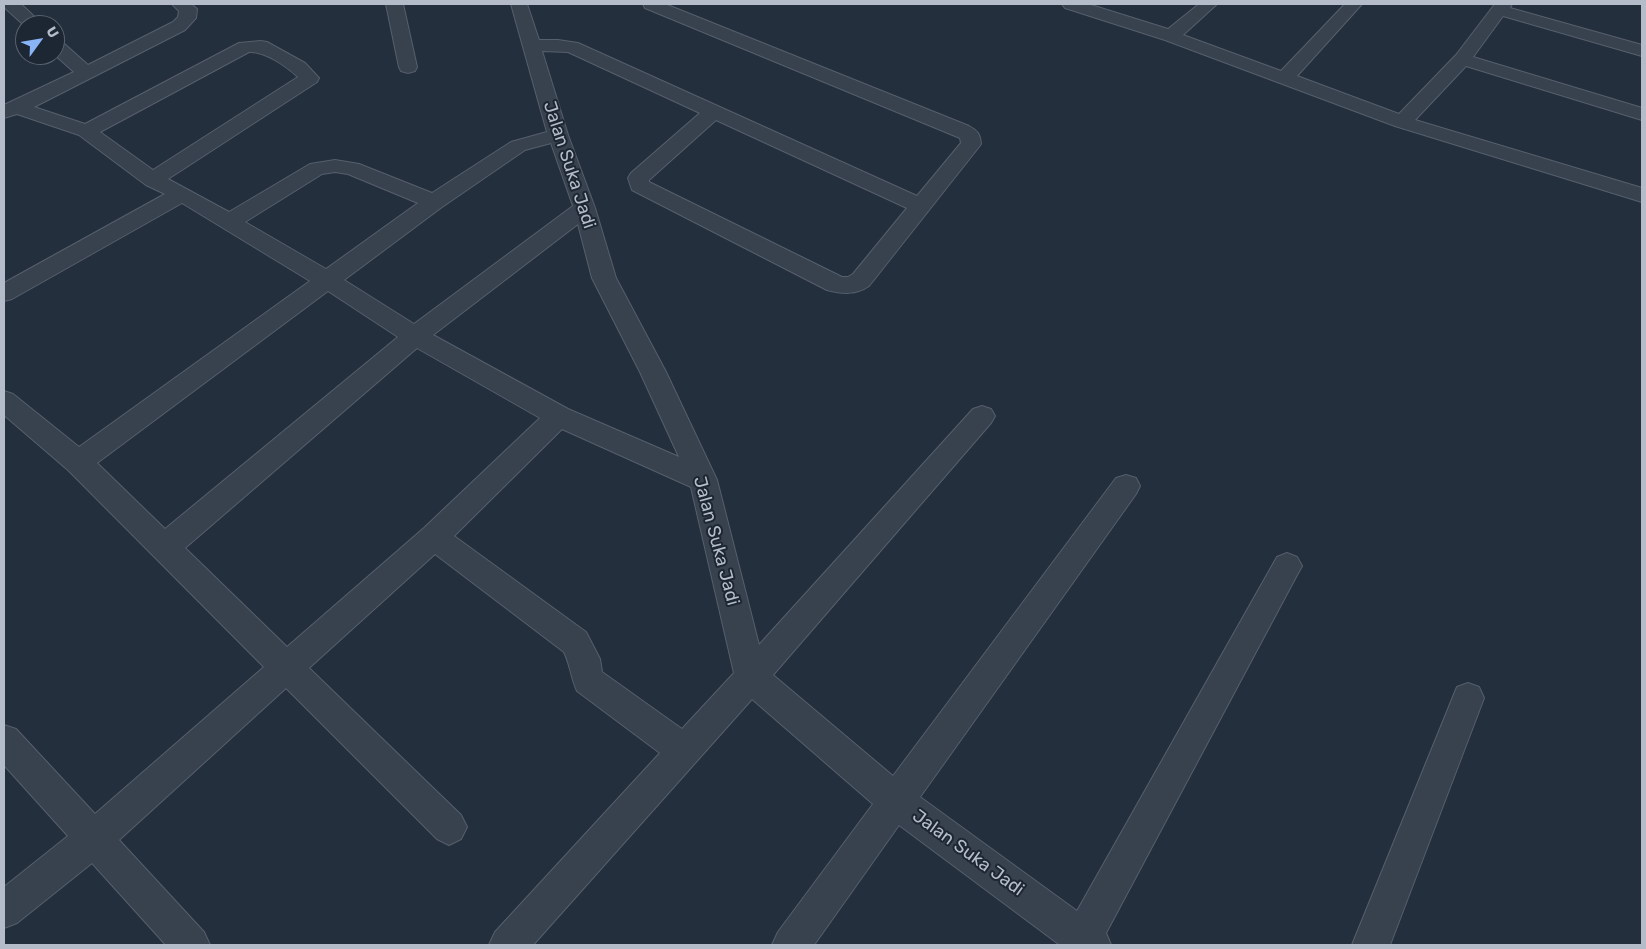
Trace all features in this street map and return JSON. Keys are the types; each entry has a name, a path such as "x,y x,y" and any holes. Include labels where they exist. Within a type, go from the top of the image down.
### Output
{"street":[{"path":"11,4 23,15"},
{"path":"10,109 38,98 179,26 187,18 188,10 180,4"},
{"path":"394,4 408,67"},
{"name":"Jalan Suka Jadi","path":"519,4 558,135 584,208 604,278 653,372 703,480 751,677 897,802 1085,943"},
{"path":"651,4 962,130 970,135 972,144 860,280 854,285 846,286 835,284 639,185 638,178 713,112"},
{"path":"1072,4 1171,36 1402,122 1642,194"},
{"path":"1171,36 1209,4"},
{"path":"1285,78 1354,4"},
{"path":"1402,122 1462,59 1502,7 1642,50"},
{"path":"532,46 558,45 572,47 921,206"},
{"path":"86,131 245,47 261,46 298,67 310,78 152,180"},
{"path":"65,54 86,74"},
{"path":"1462,59 1642,114"},
{"path":"10,109 86,131 152,180 182,194 328,280 415,336 559,416 703,480"},
{"path":"78,462 434,202 518,146 558,135"},
{"path":"228,222 317,168 335,166 352,168 434,202"},
{"path":"4,293 182,194"},
{"path":"165,547 415,336 584,208"},
{"path":"4,401 78,462 449,827"},
{"path":"4,910 93,839 434,537 559,416"},
{"path":"508,945 751,677 982,416"},
{"path":"791,945 1126,486"},
{"path":"434,537 575,642 584,659 588,680 604,694 684,751"},
{"path":"1085,943 1287,566"},
{"path":"1371,945 1468,698"},
{"path":"4,741 191,945"}]}
